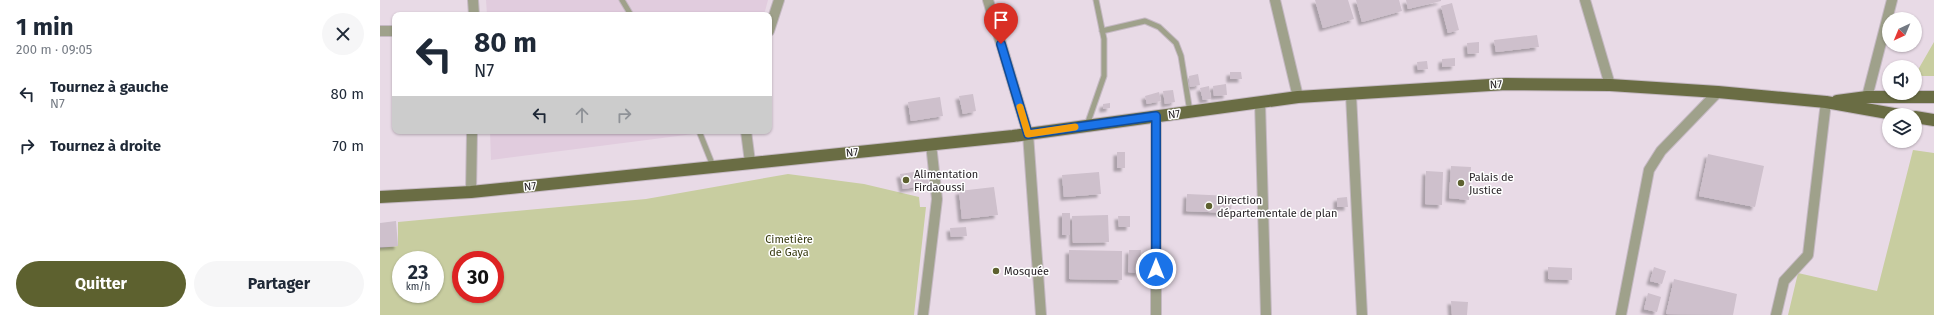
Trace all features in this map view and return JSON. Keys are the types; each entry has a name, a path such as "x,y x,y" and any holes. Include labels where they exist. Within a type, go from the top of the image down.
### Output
{"main road":[{"name":"N7","path":"380,197 471,192 1028,134 1298,97 1351,95 1506,84 1610,85 1718,92 1826,102"},
{"path":"1826,102 1866,97 1934,97"},
{"path":"1826,102 1882,112"},
{"path":"1922,118 1934,120"}],"street":[{"path":"473,0 474,12"},
{"path":"772,22 779,0"},
{"path":"988,0 1028,134 1041,315"},
{"path":"1275,0 1298,97"},
{"path":"1585,0 1610,85"},
{"path":"1866,97 1892,0"},
{"path":"380,31 392,31"},
{"path":"1621,315 1649,170 1661,151 1718,92"},
{"path":"1351,95 1362,315"},
{"path":"1260,102 1266,315"},
{"path":"1776,315 1784,281 1808,255 1826,102"},
{"path":"1156,116 1156,315"},
{"path":"471,192 472,134"},
{"path":"746,134 750,162"},
{"path":"923,315 937,199 931,144"}],"lane":[{"path":"622,0 629,12"},
{"path":"1086,126 1104,76 1104,39 1096,0"},
{"path":"1102,31 1145,21 1159,27 1176,43 1181,56 1190,112"},
{"path":"700,134 713,166"}],"shaded area":[{"path":"486,0 768,0 765,12 487,12"},
{"path":"490,134 694,134 491,160"}],"green space":[{"path":"1934,42 1934,76 1922,76 1922,63"},
{"path":"1913,150 1934,153 1934,315 1788,315 1798,273 1877,291"},
{"name":"Cimetière de Gaya","path":"788,174 864,184 919,197 920,207 926,207 914,315 380,315 380,248 398,246 398,222 646,199"}],"building":[{"path":"1315,0 1348,0 1354,19 1323,28"},
{"path":"1356,0 1399,0 1402,11 1362,22"},
{"path":"1406,0 1441,0 1441,1 1408,9"},
{"path":"1452,3 1459,30 1448,33 1441,6"},
{"path":"1537,35 1539,47 1496,52 1494,40"},
{"path":"1479,42 1479,53 1468,54 1467,43"},
{"path":"1455,58 1455,66 1442,67 1442,59"},
{"path":"1427,61 1428,69 1418,70 1417,62"},
{"path":"1230,72 1241,72 1242,79 1230,79"},
{"path":"1198,74 1200,85 1190,87 1189,76"},
{"path":"1226,84 1227,95 1214,96 1213,86"},
{"path":"1209,86 1211,99 1203,100 1200,88"},
{"path":"1173,90 1175,102 1165,104 1163,91"},
{"path":"1159,92 1161,101 1147,104 1145,96"},
{"path":"973,94 976,111 963,114 959,96"},
{"path":"940,97 943,116 911,121 908,102"},
{"path":"1110,103 1110,108 1103,109 1103,104"},
{"path":"1117,152 1125,152 1125,168 1117,168"},
{"path":"1708,154 1764,166 1755,207 1699,196"},
{"path":"1451,166 1471,167 1469,200 1449,198"},
{"path":"927,170 929,185 903,189 900,174"},
{"path":"1426,171 1443,172 1442,205 1425,204"},
{"path":"1099,172 1101,194 1064,197 1062,175"},
{"path":"994,187 998,215 962,219 959,191"},
{"path":"1187,194 1232,196 1231,213 1186,211"},
{"path":"1347,197 1348,207 1337,207 1337,198"},
{"path":"1062,213 1070,213 1070,235 1062,235"},
{"path":"1108,215 1109,242 1073,243 1072,216"},
{"path":"1118,216 1130,216 1130,227 1119,227"},
{"path":"396,221 398,246 380,247 380,223"},
{"path":"966,227 967,236 951,237 950,228"},
{"path":"1069,250 1122,251 1122,280 1069,279"},
{"path":"1129,250 1141,250 1139,273 1128,272"},
{"path":"1548,267 1572,268 1572,280 1548,279"},
{"path":"1654,267 1666,271 1662,284 1650,281"},
{"path":"1674,279 1737,294 1733,315 1666,314"},
{"path":"1648,293 1661,297 1657,312 1644,309"},
{"path":"1451,301 1468,302 1467,315 1452,315"}],"slow traffic":[{"path":"1020,107 1028,134 1075,127"}],"place":[{"name":"Alimentation Firdaoussi","path":"906,180"},
{"name":"Palais de Justice","path":"1461,183"},
{"name":"Direction départementale de plan","path":"1209,206"},
{"name":"Mosquée","path":"996,271"}],"route":[{"path":"1001,44 1028,134 1156,116 1156,269"}]}
